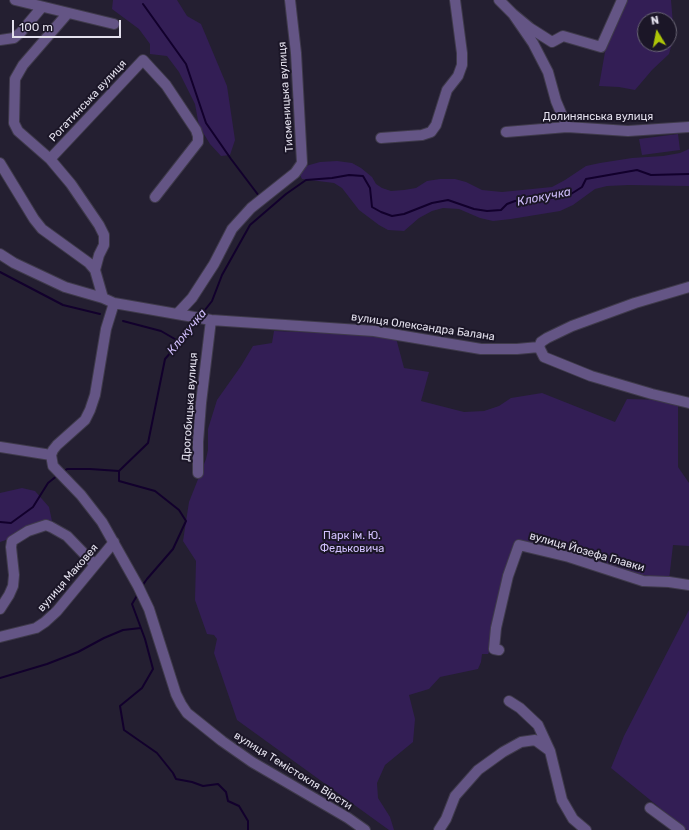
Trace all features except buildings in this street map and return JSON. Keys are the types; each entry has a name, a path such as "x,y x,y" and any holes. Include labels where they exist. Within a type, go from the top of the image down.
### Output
{"street":[{"path":"15,0 114,24"},
{"name":"Тисменицька вулиця","path":"178,313 192,298 214,264 232,229 251,208 295,173 302,163 296,52 290,0"},
{"path":"382,138 422,135 431,132 436,125 447,90 458,76 462,66 462,53 455,0"},
{"path":"499,0 530,28 552,42 563,36 600,48 622,0"},
{"path":"0,40 14,38 22,32 42,7"},
{"name":"Рогатинська вулиця","path":"68,13 23,65 15,79 14,123 18,131 50,159 71,184 99,225 104,235 104,245 99,255 95,270"},
{"path":"513,14 533,43 548,72 556,101 567,127"},
{"name":"Рогатинська вулиця","path":"50,159 143,60 166,85 196,130 198,136 198,142 155,197"},
{"name":"Долинянська вулиця","path":"506,132 567,127 628,131 689,126"},
{"path":"0,163 34,219 42,229 89,263 95,270 103,298"},
{"name":"вулиця Олександра Балана","path":"0,254 14,263 65,287 103,298 114,303 178,313 210,320 374,331 481,349 517,349 539,347"},
{"path":"689,287 635,303 579,324 547,338 541,342 539,347 544,357 585,374 652,394 689,403"},
{"path":"0,447 50,455 56,445 86,420 95,394 106,329 114,303"},
{"name":"Дрогобицька вулиця","path":"198,474 198,442 201,403 210,320"},
{"name":"вулиця Маковея","path":"0,638 36,628 45,622 57,611 114,542 102,522 80,495 60,474 51,460 50,455"},
{"path":"0,609 13,586 14,575 11,546 12,541 28,531 46,526 52,527 67,536 95,565"},
{"name":"вулиця Темістокля Вірсти","path":"114,542 149,609 176,694 187,713 222,741 252,762 348,818 365,830"},
{"name":"вулиця Йозефа Главки","path":"499,650 494,649 496,628 508,576 519,545 569,557 643,581 689,586"},
{"path":"509,701 520,708 538,726 550,751 562,800 573,819 586,830"},
{"path":"439,830 446,820 455,796 478,770 503,752 521,742 535,740 550,751"},
{"path":"650,808 680,830"}],"green space":[{"path":"113,0 177,0 187,16 201,24 227,86 235,140 230,155 221,156 210,144 199,126 195,104 179,72 167,56 150,54 150,44 139,29 112,9"},
{"path":"624,0 671,0 672,12 637,12 637,52 670,52 669,54 652,70 635,90 619,87 599,86 605,52"},
{"path":"678,134 680,150 642,155 639,139"},
{"path":"689,149 689,186 607,186 595,189 573,205 560,211 493,221 480,218 459,209 443,208 432,211 419,218 404,231 388,230 379,225 359,210 342,188 334,183 302,179 300,175 302,169 306,166 320,162 337,161 352,163 361,168 372,177 376,184 391,191 416,188 427,181 455,179 466,182 482,190 502,192 552,187 586,166 632,158 663,156 680,153"},
{"name":"Парк ім. Ю. Федьковича","path":"274,331 376,335 396,338 404,368 429,372 421,401 464,412 484,411 499,406 511,398 542,393 615,422 627,399 664,400 678,403 678,467 689,483 689,546 673,545 669,580 644,578 517,542 491,649 488,654 482,654 478,669 440,677 429,689 409,695 415,719 413,742 385,765 377,783 378,798 390,817 394,830 389,830 237,720 214,653 217,639 214,635 207,634 195,600 196,561 183,541 189,502 206,459 208,450 208,429 217,400 253,346 272,343"},
{"path":"22,488 35,491 49,507 52,521 35,530 0,542 0,493"},
{"path":"689,610 689,830 687,830 611,768 624,736"}],"waterway":[{"path":"143,4 186,64 206,123 259,196"},
{"name":"Клокучка","path":"201,315 212,301 222,275 250,225 286,194 306,180 349,175 363,176 370,188 372,207 392,216 404,214 432,203 448,200 474,209 487,211 501,210 507,204 515,201 552,198 571,194 582,187 586,179 637,170 651,175 689,174"},
{"path":"0,272 63,305 100,314"},
{"path":"123,321 161,331 180,342"},
{"name":"Клокучка","path":"142,586 173,549 186,521 179,510 155,491 119,481 119,471 148,443 165,359 198,321"},
{"path":"63,472 67,469 119,471"},
{"path":"0,522 11,523 33,507 48,483 58,475"},
{"name":"Клокучка","path":"138,594 132,604 145,639 153,669 142,688 120,706 124,730 157,753 176,779 203,786 218,784 226,792 228,801 239,806 248,821 248,830"},
{"path":"0,678 47,664 78,652 123,630 141,628"}]}
